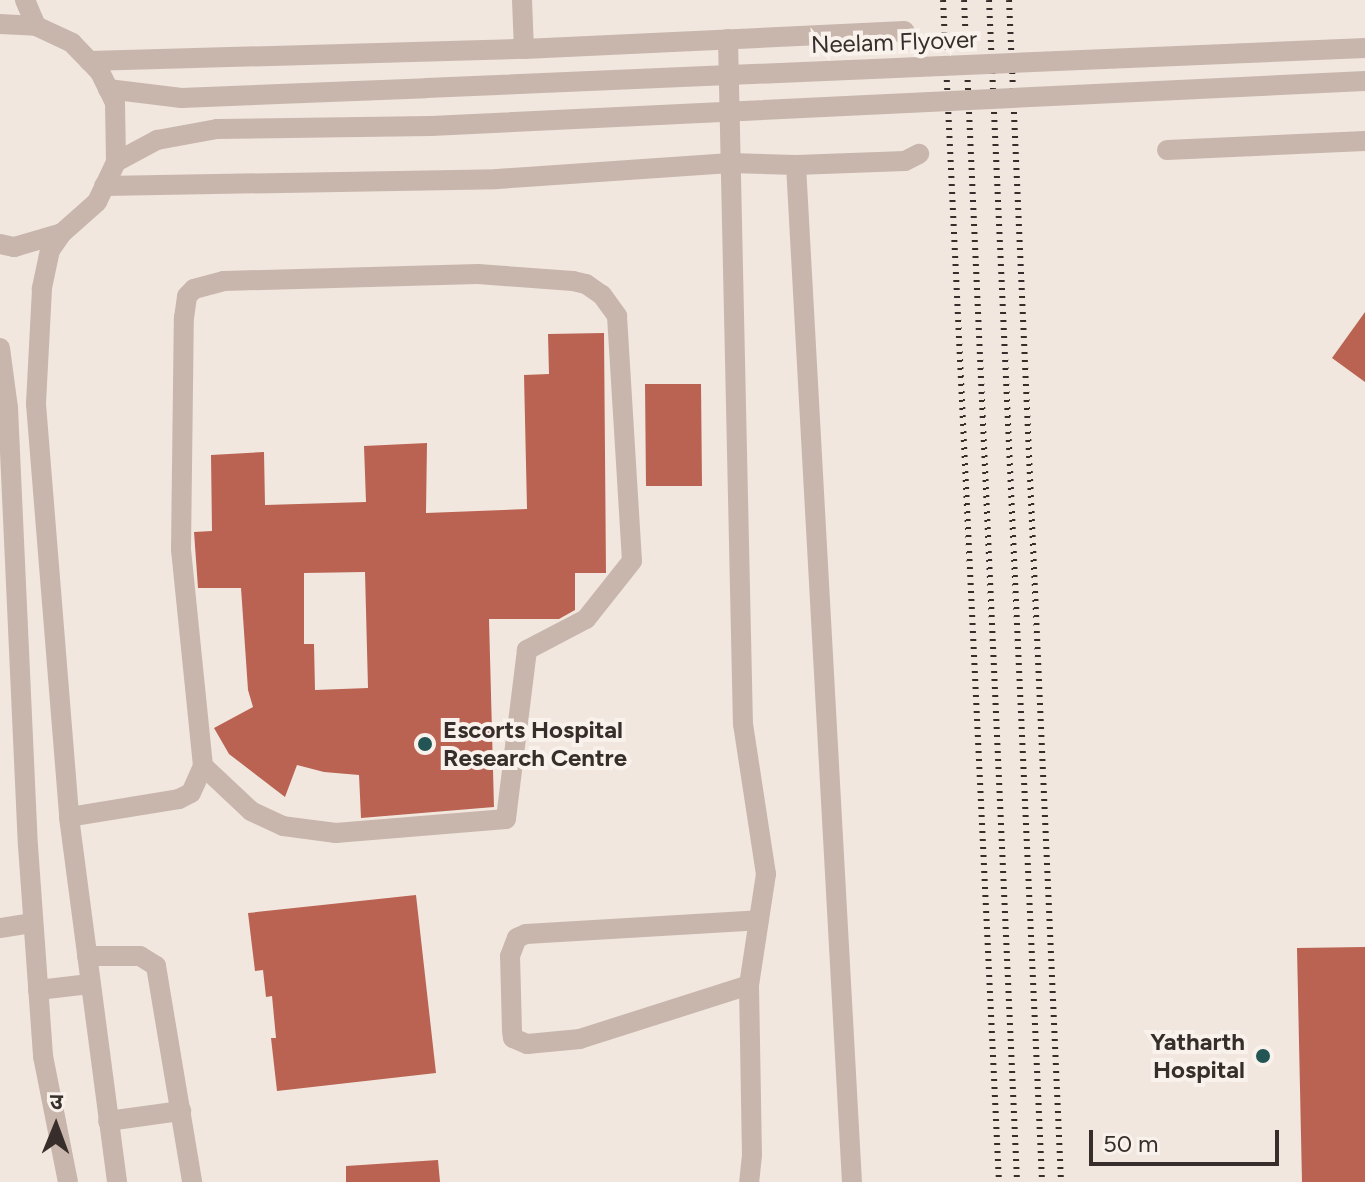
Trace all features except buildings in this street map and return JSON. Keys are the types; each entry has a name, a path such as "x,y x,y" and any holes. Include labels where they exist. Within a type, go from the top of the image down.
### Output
{"street":[{"path":"25,0 36,26"},
{"path":"522,0 524,49"},
{"path":"0,24 36,26 72,43 89,61 115,103 116,162 97,202 62,233 50,250 42,289 36,404 69,817 117,1182"},
{"path":"89,61 524,49 905,31"},
{"path":"728,39 743,724 766,874 749,985 752,1155 749,1182"},
{"name":"Neelam Flyover","path":"108,89 181,98 1365,48"},
{"path":"116,162 157,140 217,129 431,126 1365,81"},
{"path":"1167,150 1365,141"},
{"path":"104,186 497,179 730,163 796,165 905,161 919,154"},
{"path":"796,165 852,1182"},
{"path":"0,244 14,247 62,233"},
{"path":"69,817 179,799 191,793 203,766 181,549 184,318 187,296 194,289 224,281 462,274 573,281 586,284 602,295 617,316 632,561 586,619 527,650 506,819 336,833 283,826 251,811 203,766"},
{"path":"0,348 11,473 7,528 43,1056 68,1182"},
{"path":"0,442 11,473"},
{"path":"749,985 580,1039 527,1044 513,1038 510,956 517,938 526,934 759,920"},
{"path":"0,928 33,923"},
{"path":"87,956 140,956 156,966 192,1182"},
{"path":"38,990 90,984"},
{"path":"108,1121 181,1111"}],"railway":[{"path":"943,0 999,1182"},
{"path":"964,0 1017,1182"},
{"path":"989,0 1042,1182"},
{"path":"1009,0 1061,1182"}],"place":[{"name":"Escorts Hospital Research Centre","path":"425,744"},
{"name":"Yatharth Hospital","path":"1263,1056"}]}
